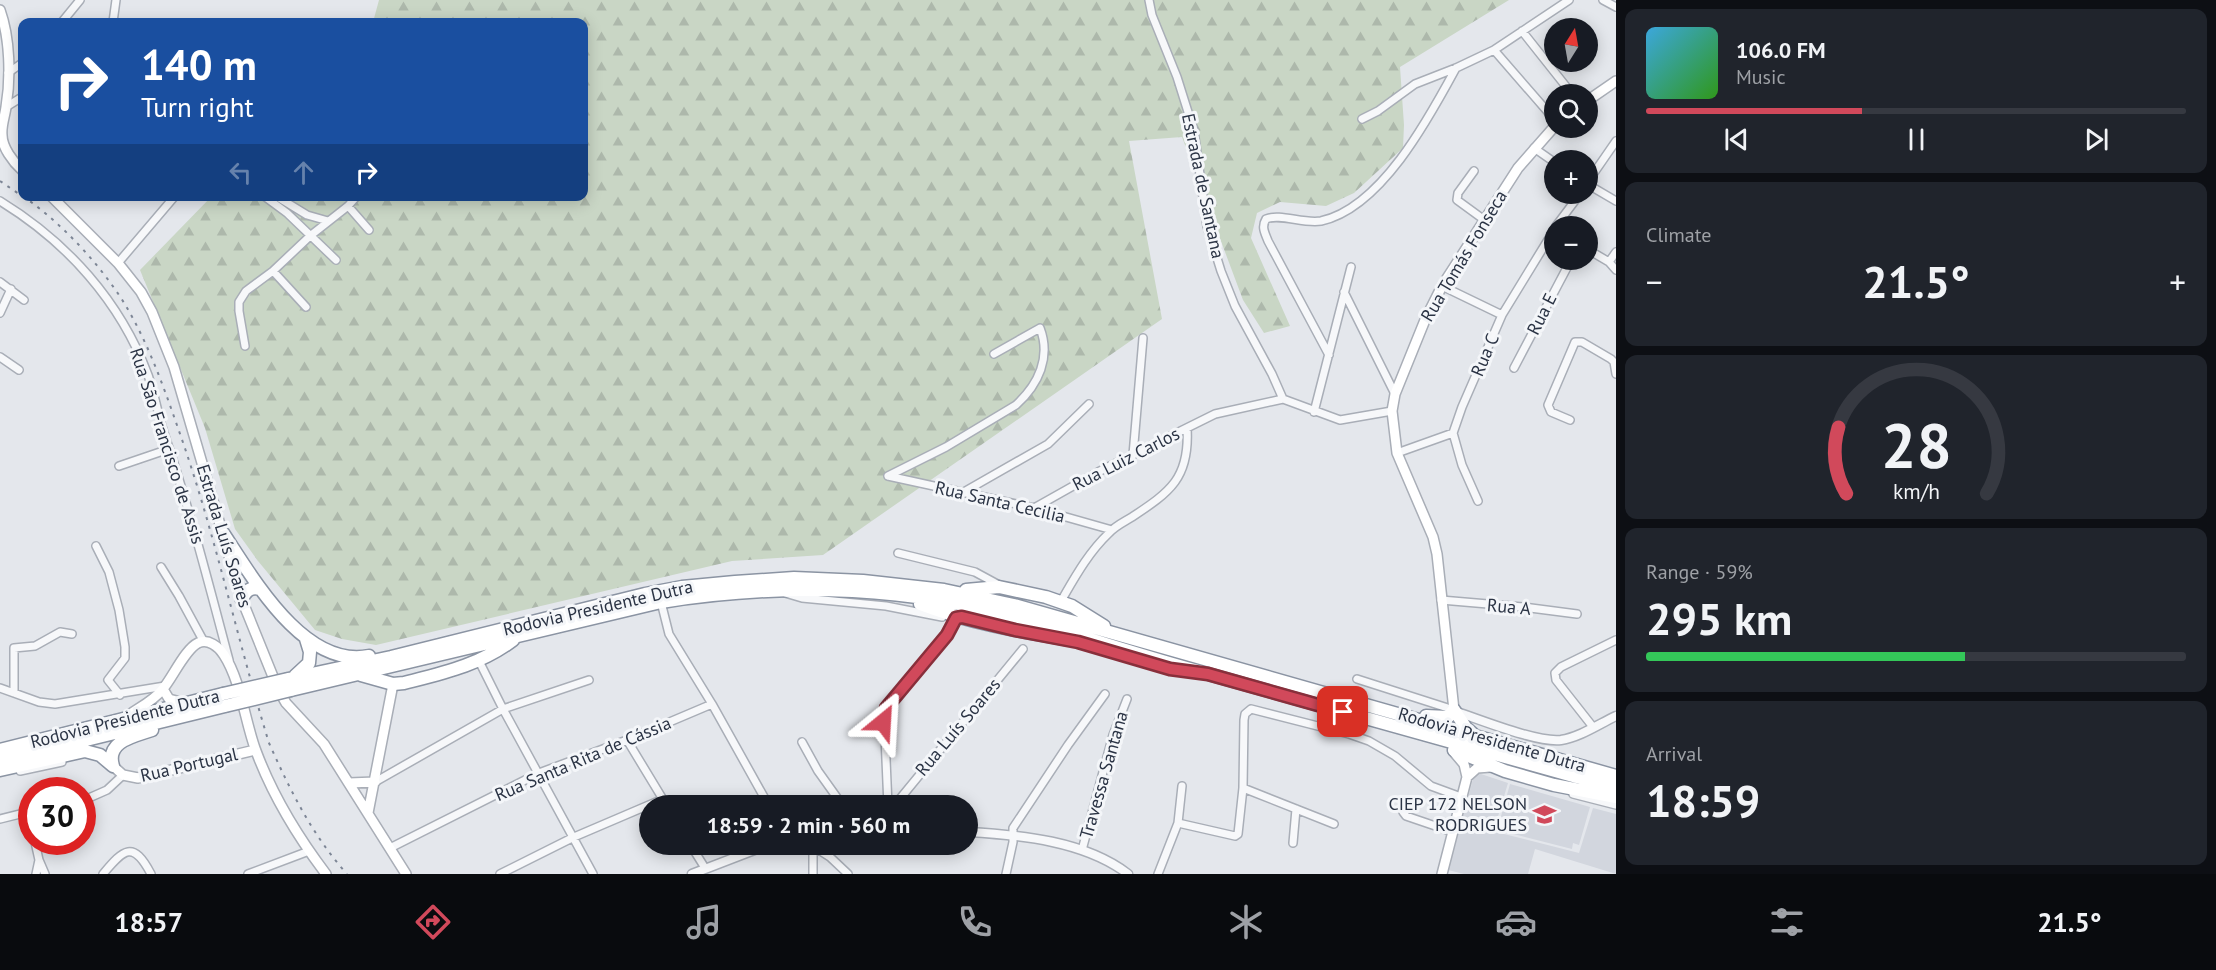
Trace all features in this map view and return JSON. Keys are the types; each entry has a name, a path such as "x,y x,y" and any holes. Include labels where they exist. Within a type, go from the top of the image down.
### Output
{"highway":[{"path":"223,533 260,589 306,639 329,652 350,657 365,657 489,628 538,620"},
{"path":"836,580 847,577 876,579 958,590 975,590 995,586 1061,601 1083,612 1100,625 1118,632 1166,645 1234,668"},
{"name":"Rodovia Presidente Dutra","path":"0,761 183,716 224,700 538,620 682,587 794,578 936,589 984,598 1616,776"},
{"path":"242,600 248,590 260,589"},
{"name":"Rodovia Presidente Dutra","path":"291,682 360,675 661,602 701,596 780,591 852,592 949,602 998,613 1404,730 1616,788"},
{"path":"902,597 959,617 1072,640 1170,669 1208,674"},
{"path":"360,675 393,684 453,670 479,661 519,636"},
{"path":"291,682 309,663 310,652 306,639"},
{"name":"Rodovia Presidente Dutra","path":"0,748 22,745 191,704 224,700"},
{"path":"1408,716 1416,714 1448,717 1454,710 1466,728 1475,736"},
{"path":"113,766 111,757 113,749 118,744 170,724 183,716"},
{"path":"1404,730 1495,767 1554,785 1616,797"},
{"path":"0,772 85,751 95,753 113,766"}],"main road":[{"path":"0,10 6,34 6,107 1,135 9,153 18,165"},
{"path":"1598,93 1616,81"},
{"name":"Rua Tomás Fonseca","path":"1454,710 1437,554 1433,537 1397,453 1392,411 1395,393 1425,320 1442,286 1483,219 1518,168 1544,138"},
{"name":"Estrada Luís Soares","path":"56,201 118,263 141,292 160,329 174,367 242,600 283,700 319,737 406,874"},
{"path":"115,722 147,704 164,688 198,643 211,643 220,650 232,671 255,750 273,790 326,874"},
{"path":"368,813 393,684"},
{"path":"164,688 169,699 191,704"},
{"path":"1449,748 1461,760 1467,777"},
{"name":"Rua Portugal","path":"113,766 123,775 138,778 255,750"},
{"path":"1442,874 1467,777 1477,768 1495,767"},
{"path":"349,783 375,782"}],"street":[{"path":"65,18 80,0"},
{"path":"114,18 116,0"},
{"name":"Estrada de Santana","path":"1149,0 1152,15 1177,77 1194,131 1207,226 1221,271 1234,306 1272,374 1283,399"},
{"path":"1362,119 1378,111 1415,84 1494,50 1569,0"},
{"path":"1603,0 1616,7"},
{"path":"1522,31 1564,84"},
{"path":"1494,50 1544,108"},
{"path":"5,79 18,67"},
{"path":"1329,354 1268,241 1263,230 1263,223 1271,217 1319,221 1351,208 1393,168 1409,149 1456,68"},
{"path":"6,107 18,100"},
{"path":"1598,168 1616,141"},
{"path":"1534,148 1544,155"},
{"path":"1474,171 1458,194 1457,200 1483,219"},
{"path":"1598,190 1616,201"},
{"name":"Rua São Francisco de Assis","path":"0,201 20,213 62,247 102,290 128,330 148,376 189,507 232,671"},
{"path":"118,263 170,201"},
{"path":"271,201 287,213 336,260"},
{"path":"284,201 307,215 328,221"},
{"path":"245,346 239,311 240,302 246,291 273,271 309,236 352,201"},
{"path":"348,206 369,230"},
{"name":"Rua C","path":"1453,434 1462,407 1502,315 1544,246"},
{"path":"1609,262 1616,252"},
{"path":"1598,257 1609,262 1616,270"},
{"path":"1314,412 1351,267"},
{"name":"Rua E","path":"1514,368 1566,270"},
{"path":"273,271 306,307"},
{"path":"0,282 24,300"},
{"path":"1442,286 1502,315"},
{"path":"0,313 11,289"},
{"path":"1344,292 1395,393"},
{"name":"Rua Santa Cecilia","path":"994,354 1040,328 1045,342 1043,362 1033,386 1016,405 946,447 888,476 1034,508 1112,530"},
{"path":"1133,455 1143,338"},
{"path":"1570,420 1551,412 1548,405 1575,342 1582,342 1611,359 1616,374"},
{"path":"0,357 19,370"},
{"path":"1283,399 1340,420 1392,411"},
{"name":"Rua Luiz Carlos","path":"1034,508 1133,455 1226,410 1283,399"},
{"path":"962,492 1048,444 1089,404"},
{"path":"1061,601 1087,556 1112,530 1172,488 1180,475 1186,456 1187,428"},
{"path":"1397,453 1453,434 1462,465 1478,501"},
{"path":"119,466 169,449"},
{"path":"96,546 109,572 122,626 125,658 108,680 120,694"},
{"path":"898,553 975,572 1004,588"},
{"path":"161,567 204,642"},
{"path":"780,591 801,598 886,606 959,617 947,635 886,708 884,713 888,795"},
{"name":"Rua A","path":"1441,600 1577,614"},
{"path":"661,602 669,634 712,704 763,795"},
{"path":"14,693 14,648 35,646 60,632 72,634"},
{"path":"1593,727 1556,680 1555,673 1561,667 1616,640"},
{"name":"Rua Luís Soares","path":"903,795 1023,650"},
{"path":"479,661 593,874"},
{"path":"1357,679 1548,740 1566,739 1616,716"},
{"path":"375,782 503,709 590,680"},
{"path":"0,688 46,704 55,704 164,688"},
{"path":"1006,874 1013,835 1012,828 1105,694"},
{"name":"Travessa Santana","path":"1082,850 1113,735 1126,699"},
{"name":"Rua Santa Rita de Cássia","path":"390,848 539,773 627,740 712,704"},
{"path":"1178,823 1234,836 1238,834 1243,788 1244,720 1247,710 1257,709 1370,741 1395,756 1439,791 1461,797"},
{"path":"627,740 661,795"},
{"path":"802,742 818,771 835,795"},
{"path":"95,753 118,744"},
{"name":"Rua Portugal","path":"96,794 107,789 123,775"},
{"path":"1554,785 1571,793 1616,805"},
{"path":"1158,874 1178,823 1182,786"},
{"path":"1243,788 1334,824"},
{"path":"1404,806 1403,812 1406,816 1453,832"},
{"path":"1293,843 1296,809"},
{"path":"500,874 574,837 639,812"},
{"path":"0,819 18,816"},
{"path":"978,833 1013,835 1082,850 1102,857 1128,874"},
{"path":"248,874 309,850"},
{"path":"103,874 113,862 131,851 141,856 152,874"},
{"path":"38,855 45,874"},
{"path":"697,855 705,868"},
{"path":"692,874 740,855"},
{"path":"813,855 813,874"},
{"path":"827,855 848,874"},
{"path":"36,874 39,860"}],"shaded area":[{"path":"1475,772 1508,783 1496,823 1501,826 1500,833 1579,853 1593,808 1616,814 1616,874 1535,849 1528,874 1464,874 1448,870"},
{"name":"CIEP 172 NELSON RODRIGUES","path":"1510,784 1590,807 1579,845 1573,843 1572,849 1502,831 1504,822 1500,820"}],"green space":[{"path":"379,0 1509,0 1400,67 1404,125 1403,148 1354,193 1326,206 1280,202 1257,213 1251,238 1290,326 1264,333 1243,300 1182,137 1129,141 1162,319 823,555 732,561 376,645 342,639 315,630 258,561 235,529 205,428 140,270 207,201 588,201 588,18 374,18"}],"railway":[{"path":"0,181 18,193"},
{"path":"29,201 51,218 89,256 121,298 147,346 192,469 269,743 303,812 323,844 347,874"}],"place":[{"name":"CIEP 172 NELSON RODRIGUES","path":"1545,814"}],"route":[{"path":"883,722 886,708 947,635 956,618 962,617 1078,642 1152,665 1208,674 1343,712"}]}
